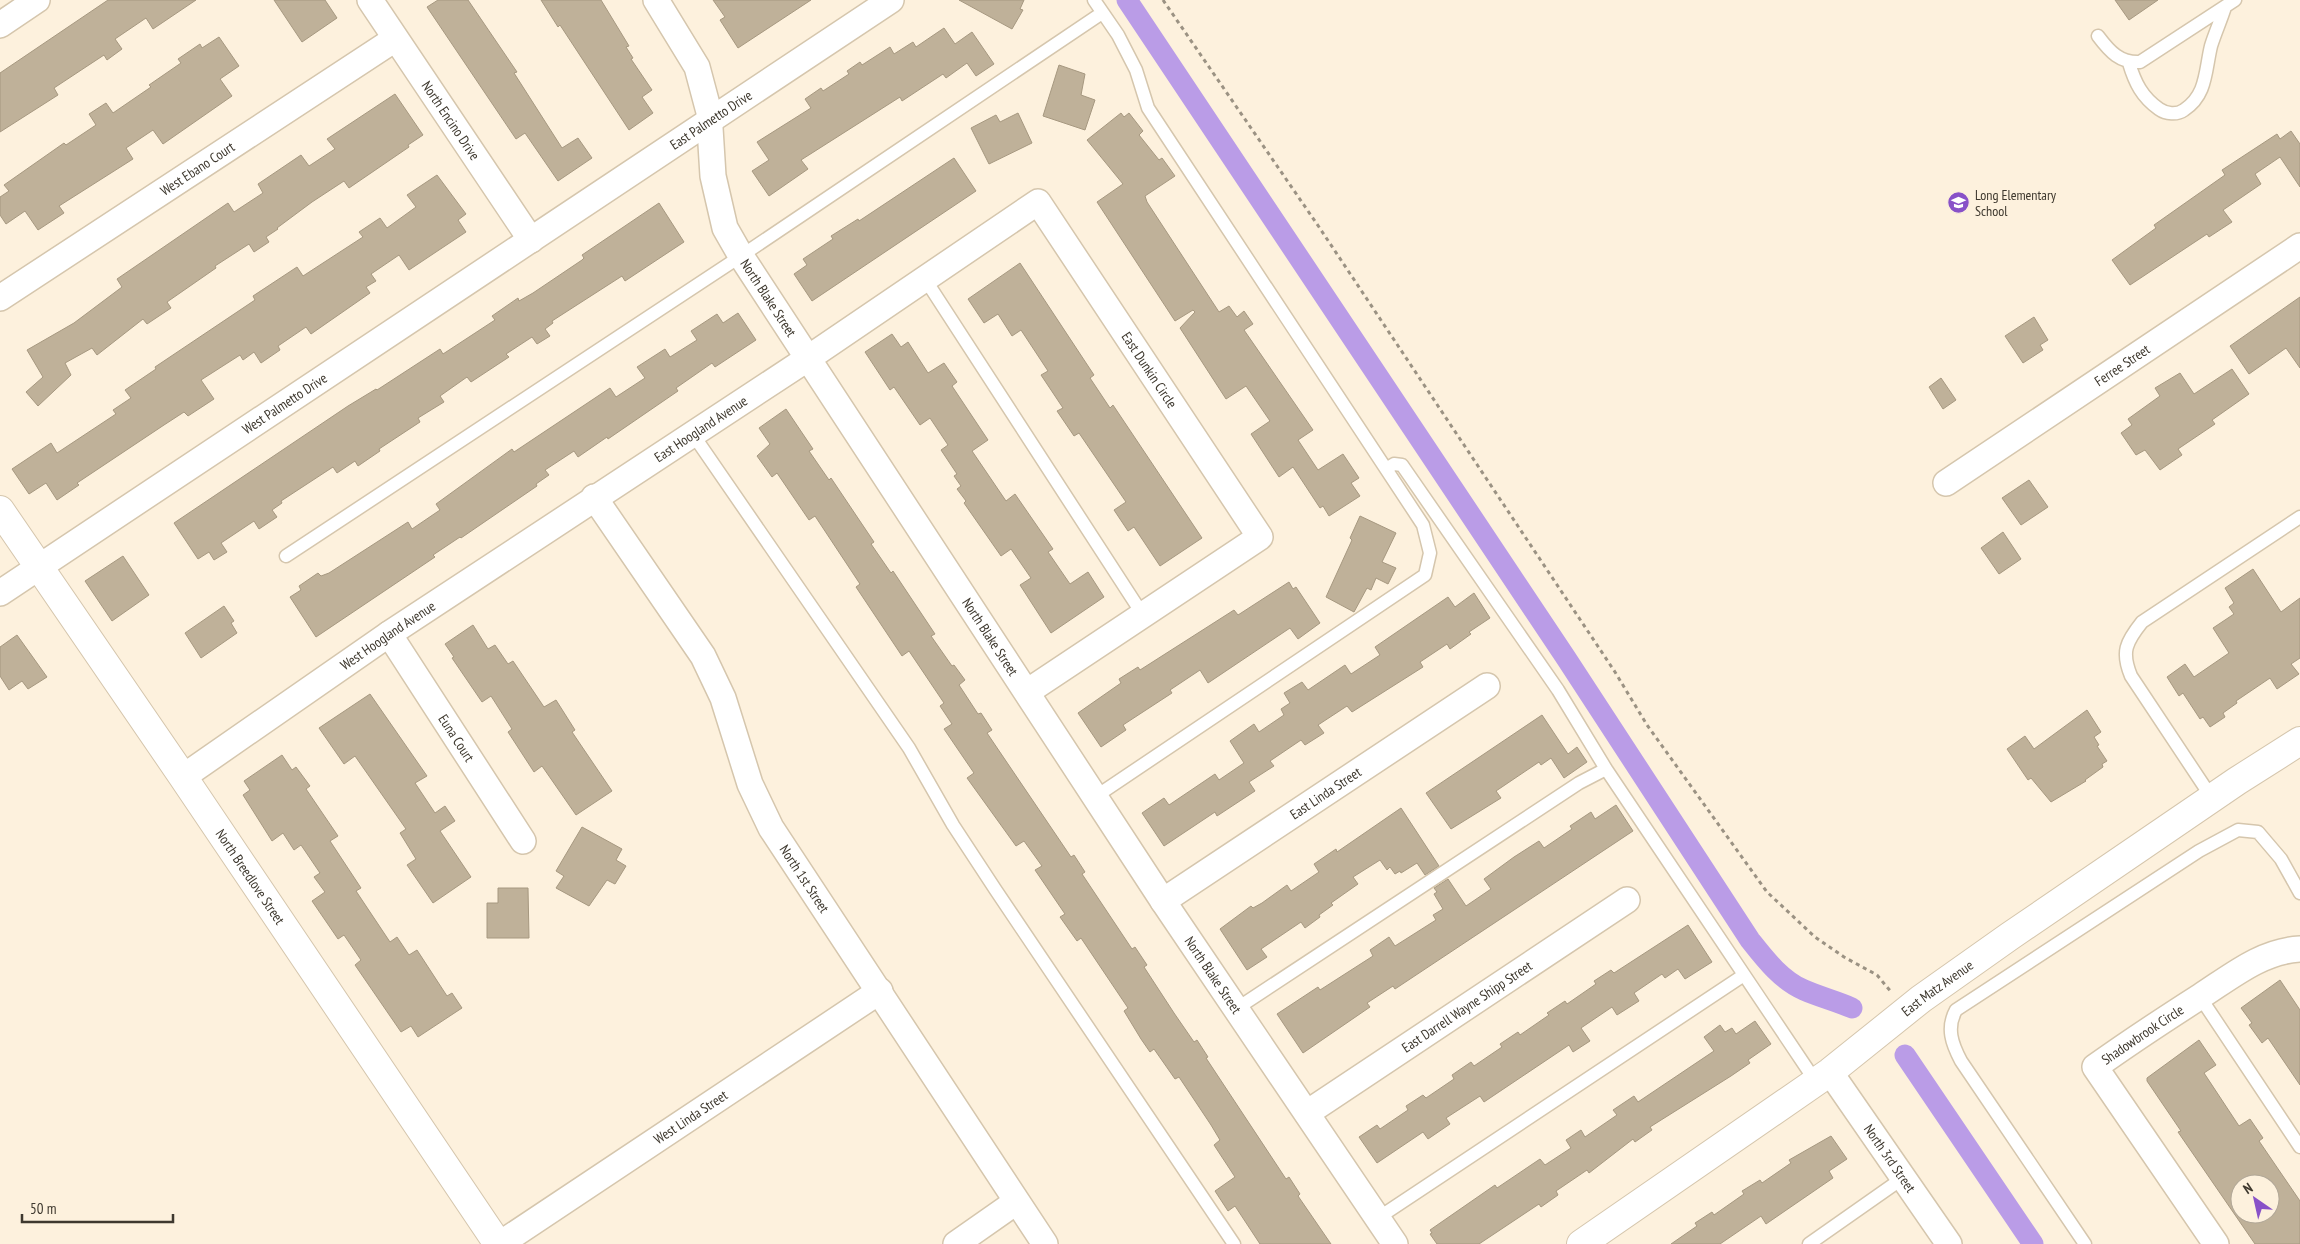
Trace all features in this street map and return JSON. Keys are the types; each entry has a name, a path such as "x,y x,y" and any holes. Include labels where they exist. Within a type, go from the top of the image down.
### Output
{"street":[{"path":"0,25 38,0"},
{"name":"North Encino Drive","path":"370,0 531,240"},
{"name":"North Blake Street","path":"656,0 697,66 709,112 713,176 725,228 741,256 806,359 1163,901 1395,1244"},
{"name":"East Palmetto Drive","path":"531,240 891,0"},
{"name":"West Ebano Court","path":"0,298 396,38"},
{"name":"East Dunkin Circle","path":"806,359 1038,202 1260,537 1027,692"},
{"name":"West Palmetto Drive","path":"0,593 531,240"},
{"name":"Ferree Street","path":"1946,483 2300,246"},
{"name":"East Hoogland Avenue","path":"594,497 806,359"},
{"name":"West Hoogland Avenue","path":"183,777 389,634 594,497"},
{"name":"North 1st Street","path":"594,497 703,656 723,698 750,784 771,828 1045,1244"},
{"name":"North Breedlove Street","path":"0,510 499,1244"},
{"name":"Euna Court","path":"389,634 523,841"},
{"name":"East Linda Street","path":"1163,901 1487,686"},
{"name":"East Matz Avenue","path":"1581,1244 1823,1077 1905,1011 2002,941 2212,798 2300,741"},
{"name":"East Darrell Wayne Shipp Street","path":"1307,1113 1627,900"},
{"name":"Shadowbrook Circle","path":"2216,1244 2095,1067 2147,1029 2263,958 2282,950 2300,949"},
{"name":"West Linda Street","path":"499,1244 880,991"},
{"name":"North 3rd Street","path":"1823,1077 1903,1178 1950,1244"},
{"path":"956,1244 1016,1202"}],"lane":[{"path":"1094,0 1118,35 1136,70 1148,108 1423,525 1430,552 1425,575 1095,797"},
{"path":"2129,63 2135,82 2147,101 2164,112 2179,114 2195,103 2203,88 2211,47 2230,3"},
{"path":"2098,36 2119,59 2129,63 2140,62 2154,55 2230,3"},
{"path":"286,556 741,256 1102,13"},
{"path":"925,279 1143,615"},
{"path":"692,433 909,748 953,825 989,881 1234,1244"},
{"path":"1386,469 1394,464 1402,464 1558,690 1606,769 1744,975 1823,1077"},
{"path":"2212,798 2131,676 2126,664 2125,648 2131,635 2142,622 2300,517"},
{"path":"1236,1009 1579,784 1606,769"},
{"path":"2085,1244 1961,1061 1953,1046 1950,1021 1956,1010 2199,851 2238,830 2258,832 2281,859 2300,893"},
{"path":"1378,1218 1744,975"},
{"path":"2200,997 2300,1147"},
{"path":"1809,1244 1903,1178"}],"path":[{"path":"1163,0 1319,226 1615,672 1647,725 1767,892 1816,937 1844,957 1877,975 1905,1011"}],"building":[{"path":"108,0 196,0 153,29 146,18 115,39 122,49 107,60 104,55 54,88 58,95 0,132 0,73"},
{"path":"274,0 325,0 337,18 302,42"},
{"path":"438,0 468,0 517,72 514,73 562,148 578,138 592,158 558,181 525,133 516,139 427,7"},
{"path":"541,0 601,0 629,46 626,47 633,58 631,59 652,90 642,97 653,113 629,130 560,25 558,27"},
{"path":"713,0 811,0 738,48 720,20 725,17"},
{"path":"959,0 1024,0 1020,9 1023,10 1012,29"},
{"path":"2115,0 2158,0 2129,20"},
{"path":"944,28 955,44 972,32 994,64 976,76 967,63 946,78 943,74 902,101 900,97 801,160 808,169 769,196 752,171 769,160 757,142 811,108 805,99 821,88 823,91 849,74 847,71 860,62 862,65 890,47 894,54 913,42 916,47"},
{"path":"219,37 239,66 220,79 232,96 163,144 153,130 126,148 133,159 59,206 64,213 38,230 25,211 6,224 0,215 0,197 9,191 4,185 64,143 66,145 96,125 89,114 106,103 113,113 151,87 149,85 181,63 178,59 200,44 202,48"},
{"path":"1059,65 1085,74 1081,95 1095,100 1085,130 1043,116"},
{"path":"395,94 423,135 408,145 409,147 349,188 344,181 312,202 266,237 269,242 254,252 249,244 215,266 216,268 167,302 171,308 147,324 143,319 97,355 92,348 65,363 71,375 38,406 26,392 43,377 27,350 74,323 122,287 117,279 228,203 234,212 263,193 258,184 301,155 309,166 335,149 327,139"},
{"path":"1018,113 1032,143 989,164 971,128 996,115 1000,122"},
{"path":"1121,113 1124,117 1129,113 1143,131 1139,135 1159,160 1162,158 1175,176 1145,196 1147,202 1219,312 1229,306 1237,317 1244,311 1253,324 1244,330 1313,430 1298,440 1318,470 1343,454 1359,478 1351,483 1360,496 1329,516 1323,506 1320,508 1293,467 1279,477 1251,434 1270,421 1246,386 1226,399 1180,328 1195,312 1193,310 1175,321 1097,202 1123,184 1087,140"},
{"path":"2291,131 2300,144 2300,187 2280,157 2255,174 2261,184 2223,210 2232,222 2209,237 2207,234 2130,285 2112,260 2156,228 2154,225 2225,175 2222,170 2277,134 2280,139"},
{"path":"954,158 976,191 812,301 794,274 807,265 803,259 833,239 831,236 858,219 859,221"},
{"path":"437,175 466,214 458,220 466,232 409,270 399,255 371,274 376,281 366,287 370,293 311,334 306,327 278,346 280,350 261,363 254,352 243,360 240,355 201,380 214,399 188,416 184,412 77,483 79,485 57,500 46,483 29,494 12,469 51,443 57,453 116,414 113,410 131,398 125,390 156,369 155,367 255,300 253,296 297,267 303,276 363,237 359,232 380,218 387,228 416,207 407,195"},
{"path":"659,203 684,242 625,281 622,276 552,321 553,323 545,329 550,336 537,344 532,337 506,354 509,357 471,382 467,377 440,396 444,402 418,418 420,422 379,449 380,451 358,466 355,461 337,473 333,467 281,501 282,503 272,510 277,517 259,529 254,521 221,543 227,552 214,560 209,552 198,559 174,523 348,406 377,390 440,349 443,354 495,320 492,316 518,298 519,301 533,293 582,260 584,258 582,255"},
{"path":"1020,263 1094,375 1090,378 1110,408 1113,405 1202,538 1160,566 1134,527 1128,531 1114,510 1126,502 1079,433 1074,436 1057,411 1063,408 1041,375 1048,371 1021,330 1012,336 998,314 984,323 968,299"},
{"path":"2300,297 2300,368 2286,348 2249,374 2230,346"},
{"path":"738,313 756,340 715,367 712,363 676,388 678,391 608,439 607,437 578,457 574,451 545,470 549,475 536,484 537,486 433,555 435,557 316,637 290,597 301,590 299,586 318,573 321,576 329,573 408,522 412,529 440,510 436,504 512,449 514,452 610,388 616,397 645,378 637,367 665,349 670,357 697,340 691,331 717,314 723,323"},
{"path":"2034,317 2048,340 2040,345 2043,350 2023,363 2005,336"},
{"path":"892,334 901,347 908,342 928,373 944,363 957,382 952,386 988,440 972,451 1006,501 1015,494 1053,549 1048,552 1070,584 1088,572 1104,597 1051,633 1020,585 1031,578 1011,549 1001,556 964,503 966,501 957,489 961,486 954,476 957,474 941,450 948,445 930,418 920,425 894,387 890,390 865,352"},
{"path":"2232,369 2249,394 2212,420 2215,424 2178,449 2182,455 2160,470 2145,450 2136,455 2121,433 2132,425 2128,419 2160,396 2155,388 2180,373 2194,394"},
{"path":"1941,378 1956,400 1943,409 1929,387"},
{"path":"786,409 813,449 809,451 829,480 831,478 874,542 871,544 891,573 893,571 935,634 931,636 952,666 954,665 965,680 959,685 978,714 981,713 992,730 987,733 1071,857 1074,855 1085,872 1082,874 1132,949 1135,947 1147,965 1144,967 1174,1013 1194,1042 1197,1040 1208,1057 1206,1058 1286,1179 1289,1177 1300,1194 1298,1196 1331,1244 1260,1244 1235,1206 1228,1211 1215,1191 1235,1177 1214,1145 1220,1140 1211,1125 1179,1077 1175,1079 1154,1049 1150,1052 1124,1011 1128,1008 1081,938 1077,941 1060,917 1065,914 1035,870 1042,866 1024,841 1016,846 967,778 974,773 944,729 952,724 940,706 944,703 909,651 902,656 856,587 860,584 815,516 809,520 777,473 772,477 757,456 770,444 759,428"},
{"path":"2029,480 2048,507 2021,525 2002,498"},
{"path":"1360,516 1396,533 1382,562 1396,568 1388,584 1376,578 1371,590 1367,588 1354,612 1326,597 1352,540 1350,538"},
{"path":"2003,532 2021,559 1999,574 1981,548"},
{"path":"123,556 149,595 112,621 85,581"},
{"path":"2253,569 2281,612 2300,598 2300,658 2291,664 2299,674 2277,689 2270,678 2236,701 2237,703 2223,713 2225,717 2210,727 2203,717 2200,719 2183,693 2179,696 2167,677 2185,664 2194,677 2229,653 2213,628 2234,614 2229,607 2234,603 2225,588"},
{"path":"1289,582 1293,589 1296,587 1320,623 1298,639 1290,628 1208,683 1200,670 1170,690 1172,693 1123,725 1126,730 1101,747 1078,713 1121,683 1119,679 1138,667 1140,670 1234,610 1238,615"},
{"path":"1474,593 1490,618 1469,632 1471,634 1450,649 1447,644 1420,662 1423,667 1352,712 1347,706 1318,725 1324,733 1305,745 1301,740 1270,761 1274,766 1249,782 1255,791 1217,816 1215,812 1164,846 1142,813 1164,798 1169,805 1215,774 1219,780 1244,763 1230,741 1254,724 1259,732 1284,715 1281,709 1290,703 1284,693 1302,682 1308,690 1345,665 1351,674 1380,655 1375,647 1448,597 1455,607"},
{"path":"224,606 234,621 231,623 237,633 201,658 185,633"},
{"path":"473,625 488,649 495,645 508,664 513,661 544,707 556,700 575,730 572,732 612,791 576,815 542,766 534,772 508,732 512,729 491,696 482,702 452,658 454,657 445,644"},
{"path":"17,635 47,677 28,689 22,681 9,690 0,676 0,647"},
{"path":"370,694 427,776 415,783 435,813 445,806 455,821 440,831 471,877 433,903 407,865 416,859 400,833 406,829 355,756 344,764 319,728"},
{"path":"2087,710 2101,732 2094,737 2099,745 2097,746 2107,761 2102,764 2103,767 2086,781 2051,802 2031,778 2028,780 2007,749 2025,736 2034,749"},
{"path":"1542,715 1568,754 1577,747 1587,762 1564,778 1551,758 1541,765 1539,762 1496,791 1501,798 1451,829 1426,793"},
{"path":"282,755 292,770 296,767 310,786 306,789 338,836 330,841 361,888 356,891 390,942 397,937 409,955 417,950 447,996 452,993 462,1008 418,1037 411,1026 401,1032 355,965 361,960 344,935 338,939 312,901 325,892 314,877 320,873 301,845 294,850 283,833 272,841 243,795 250,790 244,781"},
{"path":"1616,805 1633,831 1395,989 1393,986 1367,1003 1370,1007 1303,1053 1277,1014 1318,987 1320,990 1373,956 1370,950 1389,937 1395,946 1436,920 1433,915 1443,909 1434,894 1437,892 1434,888 1448,879 1466,906 1491,889 1484,879 1514,857 1539,841 1544,848 1572,829 1570,826 1591,812 1595,819"},
{"path":"1401,808 1439,866 1425,875 1417,863 1401,873 1400,871 1395,874 1390,867 1387,870 1380,860 1353,877 1358,884 1331,903 1333,905 1319,915 1320,917 1305,928 1301,922 1261,949 1267,957 1247,970 1220,929 1251,906 1253,908 1262,903 1287,885 1291,891 1319,872 1314,864 1336,849 1337,852"},
{"path":"582,827 622,849 616,860 626,866 615,884 607,880 589,906 556,888 564,876 556,871"},
{"path":"498,888 528,888 529,938 487,938 487,903 498,903"},
{"path":"1688,925 1712,962 1685,979 1678,969 1665,978 1662,974 1634,993 1639,1001 1617,1015 1612,1007 1581,1028 1590,1041 1573,1052 1569,1045 1484,1102 1480,1096 1446,1118 1450,1124 1428,1139 1423,1132 1377,1163 1359,1137 1377,1125 1380,1129 1408,1110 1406,1106 1423,1095 1426,1098 1454,1079 1452,1075 1471,1062 1474,1066 1502,1047 1500,1044 1518,1032 1520,1035 1549,1015 1547,1013 1565,1001 1567,1004 1596,984 1594,981 1611,970 1614,973"},
{"path":"2280,980 2300,1010 2300,1085 2268,1038 2262,1043 2249,1025 2252,1023 2241,1008"},
{"path":"1755,1021 1771,1044 1748,1060 1750,1063 1650,1127 1652,1130 1635,1142 1633,1139 1589,1173 1587,1170 1556,1191 1558,1195 1541,1207 1539,1204 1479,1244 1437,1244 1430,1234 1432,1233 1430,1230 1495,1185 1497,1188 1540,1159 1545,1165 1571,1148 1566,1140 1581,1130 1585,1137 1617,1115 1613,1110 1634,1096 1638,1102 1714,1051 1704,1037 1720,1025 1725,1032 1732,1028 1736,1034"},
{"path":"2199,1040 2216,1065 2204,1073 2239,1126 2250,1119 2263,1138 2259,1141 2300,1201 2300,1244 2255,1244 2241,1224 2280,1224 2280,1174 2230,1174 2230,1208 2178,1132 2181,1131 2147,1081 2147,1078"},
{"path":"1831,1136 1847,1159 1829,1171 1833,1178 1766,1224 1761,1216 1720,1244 1671,1244 1697,1226 1695,1223 1712,1212 1714,1215 1744,1194 1742,1191 1760,1180 1762,1183 1791,1163 1789,1160"}],"waterway":[{"path":"1127,0 1566,658 1750,940 1788,981 1804,990 1852,1008"},
{"path":"1905,1055 2033,1244"}],"place":[{"name":"Long Elementary School","path":"1959,203"}]}
